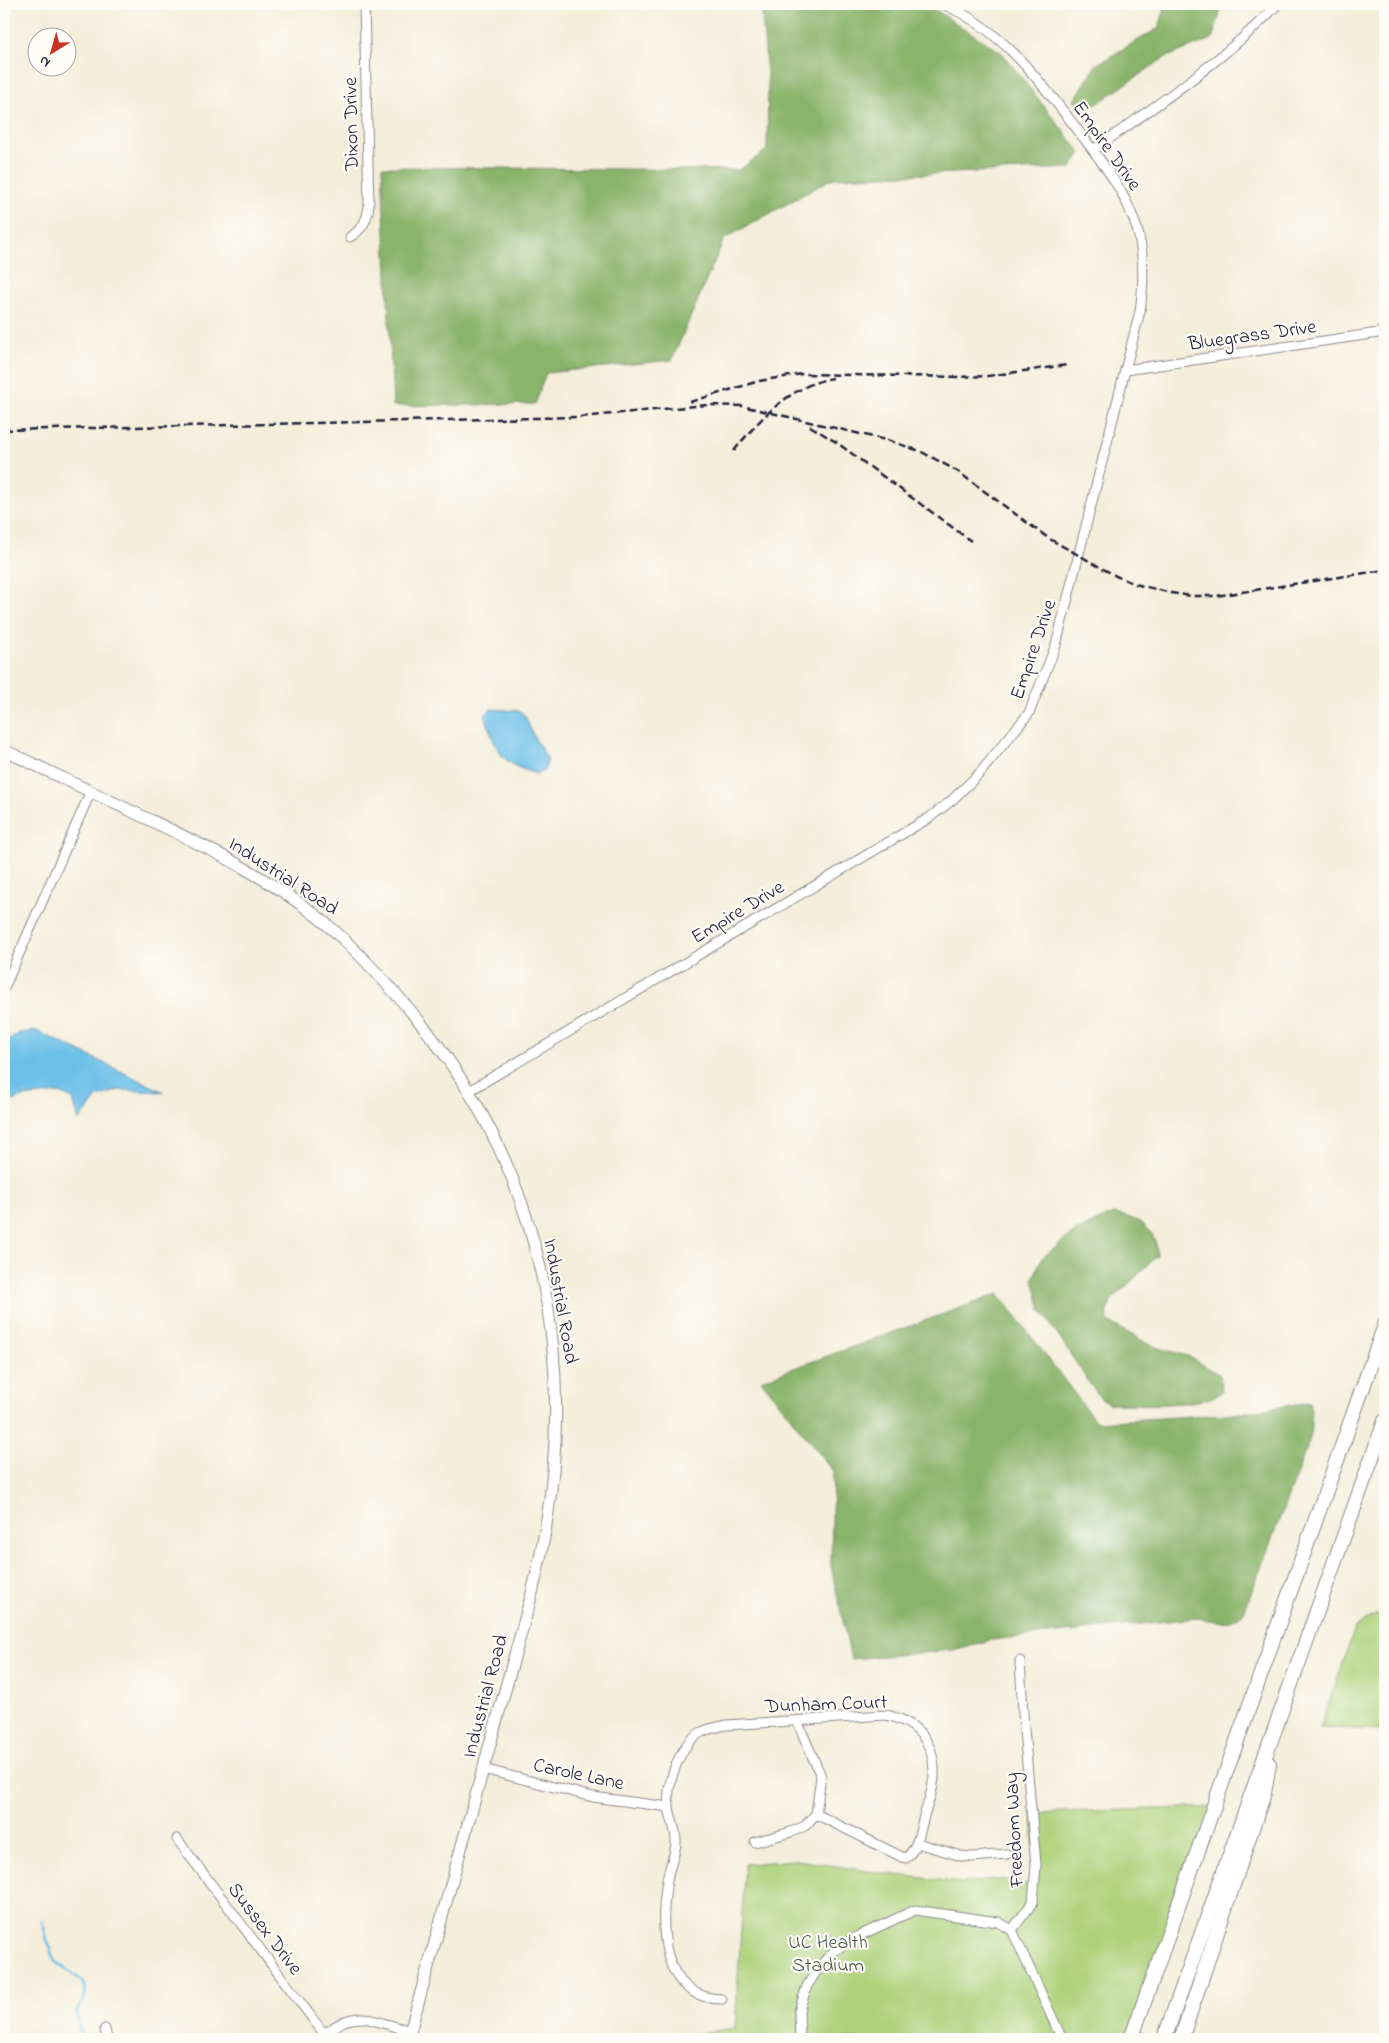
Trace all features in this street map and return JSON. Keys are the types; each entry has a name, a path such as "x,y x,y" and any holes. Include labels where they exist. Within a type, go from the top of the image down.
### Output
{"highway":[{"path":"1131,2039 1385,1325"},
{"path":"1164,2039 1385,1421"},
{"path":"1181,2039 1264,1793 1273,1732"}],"main road":[{"name":"Industrial Road","path":"4,750 218,853 254,873 337,932 404,1002 469,1091 503,1157 521,1200 542,1273 555,1364 557,1413 553,1485 540,1563 410,2035"}],"street":[{"name":"Dixon Drive","path":"350,237 366,221 369,204 364,4"},
{"name":"Empire Drive","path":"469,1091 917,825 951,801 979,774 1029,713 1056,645 1140,311 1144,288 1142,252 1137,229 1122,192 1093,150 1018,56 982,26 943,4"},
{"path":"1093,150 1212,65 1246,36 1278,4"},
{"name":"Bluegrass Drive","path":"1124,370 1385,332"},
{"path":"4,988 91,791"},
{"name":"Freedom Way","path":"1012,1930 1032,1902 1036,1865 1020,1661"},
{"name":"Dunham Court","path":"722,1999 702,1996 692,1991 677,1977 671,1966 666,1946 664,1911 667,1877 676,1841 668,1793 676,1763 689,1742 702,1731 726,1725 886,1715 907,1722 916,1728 929,1747 934,1772 917,1842"},
{"path":"755,1842 805,1826 816,1814 820,1776 797,1721"},
{"name":"Carole Lane","path":"484,1769 593,1796 669,1807"},
{"path":"816,1814 906,1858 911,1854 917,1842 960,1856 978,1857 1007,1854"},
{"name":"Sussex Drive","path":"177,1838 326,2036"},
{"path":"800,2039 800,2011 807,1986 819,1967 834,1951 852,1939 916,1910 998,1922 1012,1930 1062,2039"},
{"path":"326,2036 345,2019 357,2017 365,2018 410,2035"},
{"path":"106,2028 107,2039"}],"green space":[{"path":"761,4 913,4 937,11 1002,53 1081,153 1071,168 833,178 724,239 672,360 546,373 535,404 393,406 382,167 739,170 767,150 768,85"},
{"path":"1166,4 1223,4 1212,39 1164,58 1085,112 1074,101 1096,65 1159,28"},
{"path":"1113,1214 1131,1218 1145,1226 1154,1238 1157,1256 1112,1300 1106,1314 1108,1322 1152,1346 1188,1356 1220,1375 1222,1391 1214,1396 1187,1403 1110,1404 1101,1399 1041,1310 1033,1279 1041,1259 1073,1233"},
{"path":"999,1294 1096,1422 1241,1413 1310,1402 1312,1410 1310,1439 1244,1612 1239,1617 1227,1621 1196,1618 991,1640 953,1650 851,1659 831,1566 833,1471 761,1380"},
{"path":"1375,1615 1385,1615 1385,1730 1320,1728 1355,1628"},
{"name":"UC Health Stadium","path":"1213,1807 1131,2039 658,2039 735,2028 745,1864 796,1860 962,1883 1006,1879 1035,1886 1032,1813"}],"water":[{"path":"491,709 519,711 525,716 534,737 548,760 544,771 537,774 524,770 514,765 501,754 496,747 485,715"},
{"path":"37,1031 164,1092 119,1090 97,1097 79,1121 73,1099 60,1093 22,1097 5,1105 4,1044 19,1033"}],"waterway":[{"path":"42,1921 54,1959 75,1975 85,1988 86,1992 77,2016 78,2026 83,2039"}],"railway":[{"path":"690,402 759,381 802,374 988,376 1067,365"},
{"path":"734,451 754,427 777,405 803,388 833,378"},
{"path":"4,430 580,417 707,405 742,406 890,441 920,451 957,471 1048,538 1116,576 1135,584 1171,593 1192,596 1216,596 1385,570"},
{"path":"810,426 836,442 971,541"}]}
